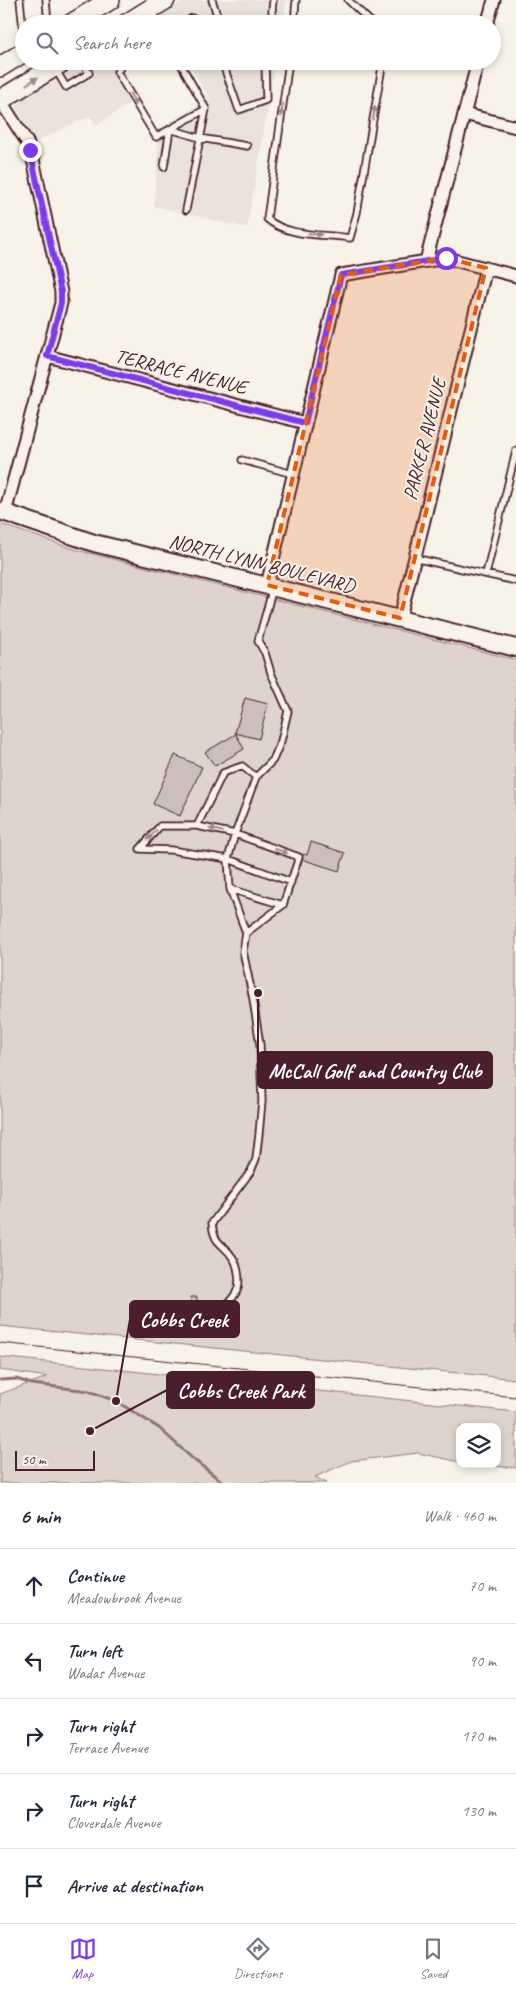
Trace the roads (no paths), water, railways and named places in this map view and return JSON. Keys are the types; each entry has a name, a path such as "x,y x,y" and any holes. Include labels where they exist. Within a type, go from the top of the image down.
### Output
{"main road":[{"path":"86,15 110,0"},
{"path":"0,67 15,58"},
{"path":"0,100 49,70"}],"street":[{"path":"490,15 494,0"},
{"path":"426,261 476,70"},
{"path":"0,100 27,142 33,159 61,292 61,303 47,356 2,512"},
{"path":"464,114 516,128"},
{"path":"270,586 293,474 341,275 446,258 516,276"},
{"name":"PARKER AVENUE","path":"400,618 486,268"},
{"name":"TERRACE AVENUE","path":"47,356 305,423"},
{"name":"NORTH LYNN BOULEVARD","path":"2,512 94,543 516,648"}],"lane":[{"path":"20,0 22,15"},
{"path":"46,0 47,15"},
{"path":"212,0 217,15"},
{"path":"272,15 273,0"},
{"path":"295,15 296,0"},
{"path":"348,0 364,15"},
{"path":"61,70 66,87 89,73 87,70"},
{"path":"118,70 117,72 156,137 206,109"},
{"path":"184,70 206,109 186,210"},
{"path":"225,70 239,110 266,100 264,70"},
{"path":"288,70 267,219 276,227 293,231 350,238 357,213 381,70"},
{"path":"170,129 200,138 247,146"},
{"path":"164,167 170,129"},
{"path":"486,574 516,451"},
{"path":"242,460 293,474"},
{"path":"414,558 516,581"},
{"path":"169,1326 192,1327 206,1321 228,1303 238,1287 239,1275 234,1258 213,1236 212,1223 251,1172 256,1159 262,1100 260,1045 243,951 246,933 230,889 228,859 234,834 256,777 273,760 281,741 288,711 271,673 265,653 258,641 270,586"},
{"path":"197,826 223,773 242,766 256,777"},
{"path":"246,933 283,905 291,882 299,857 234,834 197,826 160,826 140,849 171,850 228,859 291,882"},
{"path":"230,889 283,905"}],"waterway":[{"path":"0,1380 16,1379 32,1384 89,1391 116,1401 159,1428 193,1459 224,1483"}],"tram line":[{"path":"0,1343 516,1397"}],"place":[{"name":"McCall Golf and Country Club","path":"258,993"},
{"name":"Cobbs Creek","path":"116,1401"},
{"name":"Cobbs Creek Park","path":"90,1431"}]}
